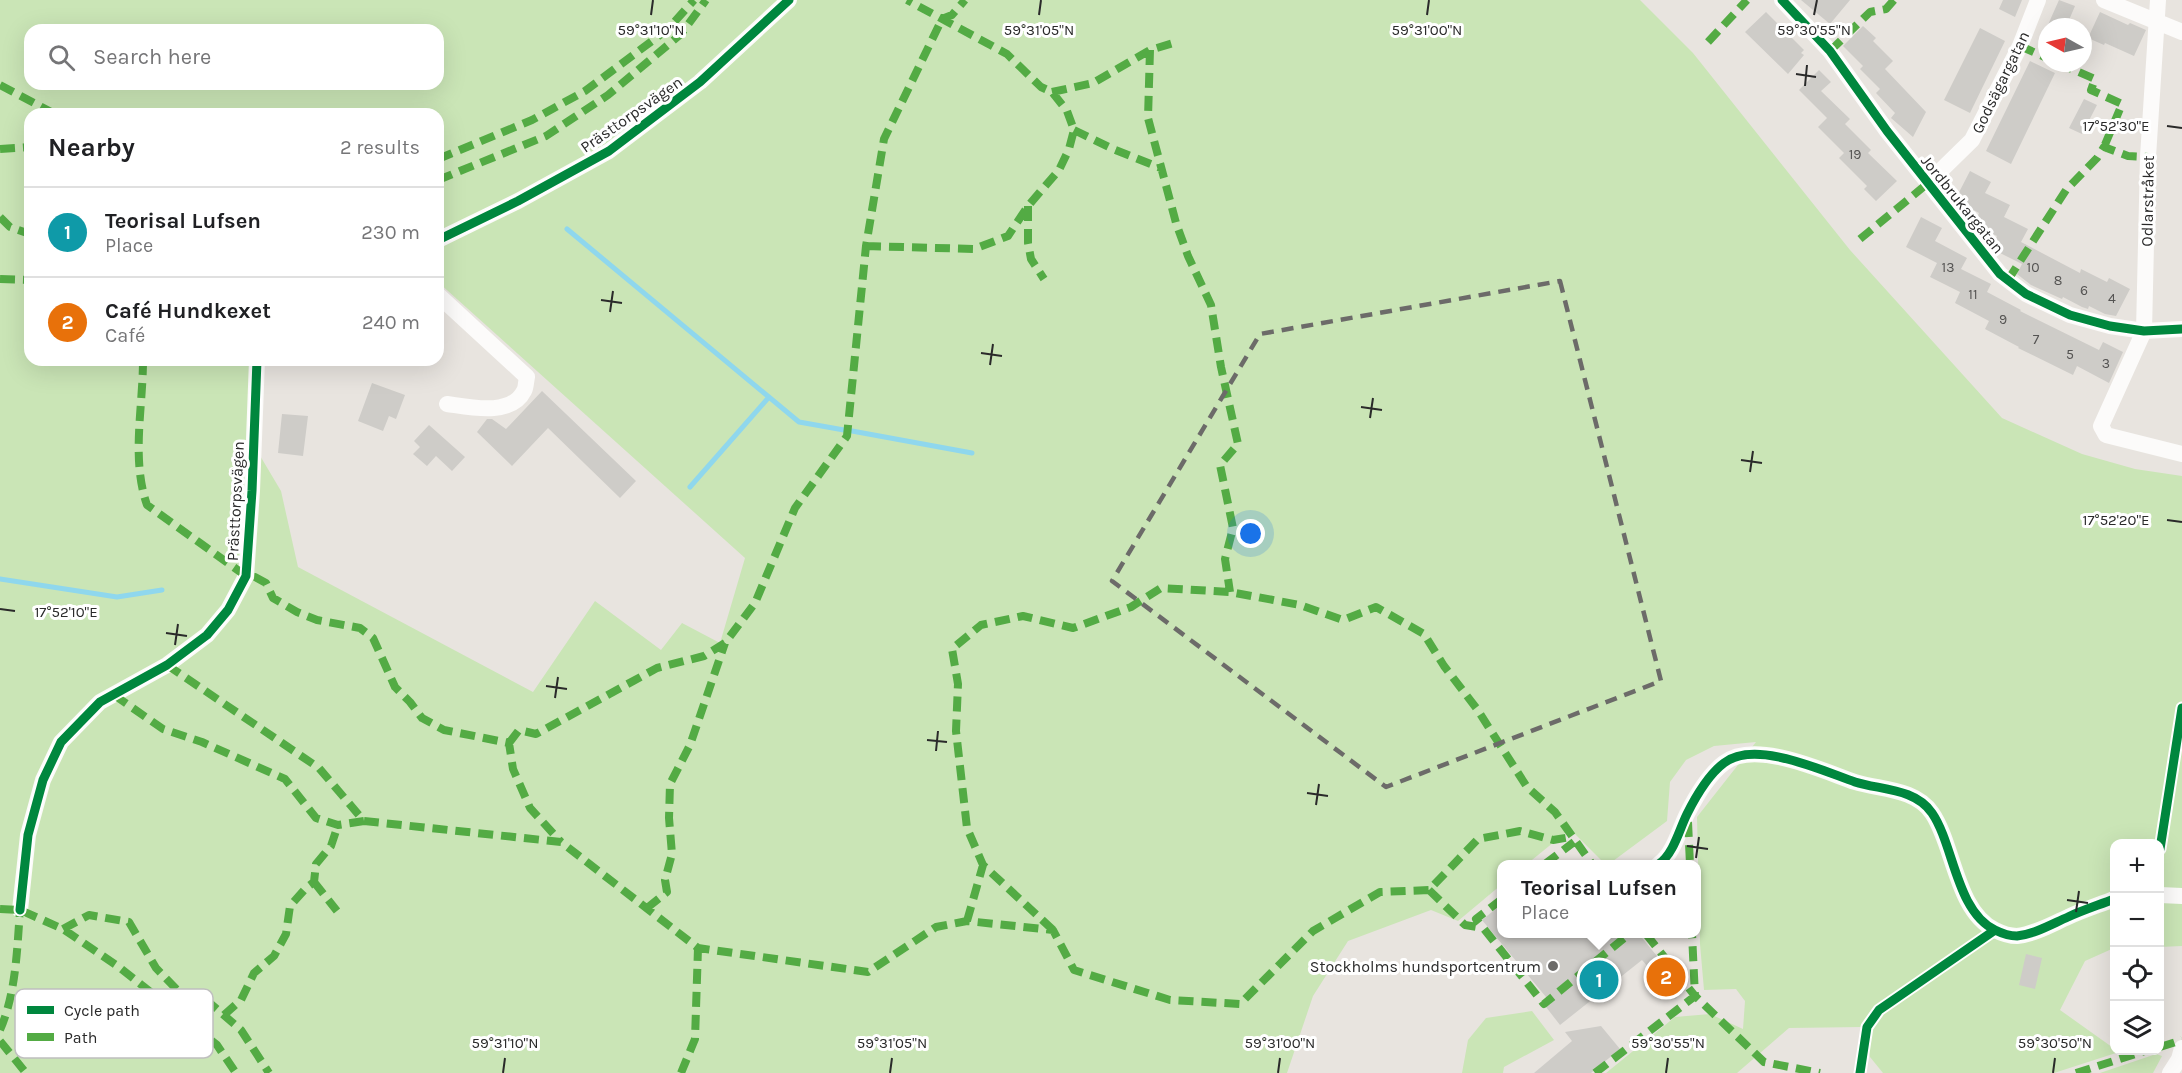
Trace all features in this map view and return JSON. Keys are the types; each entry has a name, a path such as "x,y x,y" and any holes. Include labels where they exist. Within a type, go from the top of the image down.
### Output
{"street":[{"name":"Prästtorpsvägen","path":"444,237 518,201 609,151 700,82 789,0"},
{"name":"Godsägargatan","path":"1927,184 1972,140 2020,46 2038,0"},
{"path":"2104,0 2182,32"},
{"name":"Odlarstråket","path":"2144,331 2148,157 2158,0"},
{"name":"Jordbrukargatan","path":"1789,3 1830,51 1927,184 2000,274 2026,294 2070,315 2110,326 2144,331 2182,329"},
{"path":"444,301 527,377 524,392 507,407 484,409 447,404"},
{"path":"2144,331 2101,426 2106,435 2182,454"},
{"name":"Prästtorpsvägen","path":"20,910 28,836 43,780 61,742 100,702 167,665 207,635 228,610 246,576 252,491 256,366"},
{"path":"1664,860 1702,788 1725,762 1740,756 1760,754 1811,765 1856,782 1909,793 1932,812 1960,884 1978,917 1995,930 2015,936 2037,931 2110,901"},
{"path":"2164,896 2182,896"},
{"path":"2170,1073 2179,1059 2182,1048"}],"highlighted area":[{"path":"1560,281 1661,681 1386,787 1112,581 1260,334"}],"green space":[{"path":"0,0 1640,0 1693,53 1850,250 2002,418 2082,454 2135,469 2182,476 2182,946 2164,947 2164,839 2110,839 2110,950 2085,961 2060,1010 2110,1046 2110,1055 2054,1073 1883,1073 1870,1057 1862,1027 1789,1028 1737,1073 1606,1073 1675,1017 1710,1014 1743,1029 1745,1001 1736,989 1704,990 1700,938 1701,860 1698,860 1697,817 1756,742 1714,746 1686,760 1670,782 1667,821 1614,860 1601,860 1570,829 1532,860 1497,860 1497,888 1458,921 1431,910 1348,941 1313,996 1287,1073 0,1073","holes":["24,108 444,108 444,287 745,558 720,643 682,623 661,650 595,601 533,692 298,567 281,491 259,454 260,366 24,366"]},
{"path":"1532,1011 1554,1040 1504,1067 1503,1073 1462,1073 1468,1040 1486,1018"},
{"path":"2153,1055 2162,1056 2153,1073 2100,1073"}],"building":[{"path":"1801,0 1850,0 1830,24"},
{"path":"2003,0 2022,0 2015,17 1999,9"},
{"path":"2059,0 2075,6 2070,18 2051,18"},
{"path":"1766,12 1804,50 1801,53 1804,55 1788,74 1745,32"},
{"path":"2100,12 2128,25 2130,23 2146,30 2134,56 2092,40 2092,29"},
{"path":"1863,26 1876,38 1873,41 1893,61 1885,69 1926,112 1913,137 1891,118 1895,113 1876,93 1880,89 1860,69 1863,66 1843,46"},
{"path":"1980,28 2005,41 1970,113 1944,100"},
{"path":"2030,61 2038,65 2038,72 2055,73 2011,164 1986,151"},
{"path":"1819,70 1831,82 1821,91 1850,119 1845,124 1871,150 1868,153 1897,181 1876,201 1864,189 1867,186 1839,158 1844,153 1818,127 1827,118 1799,90"},
{"path":"2084,99 2097,105 2082,134 2069,128"},
{"path":"1970,171 1991,182 1985,193 2010,205 2004,217 2028,229 2021,242 2080,273 2081,269 2107,282 2109,278 2130,289 2116,316 2105,314 2089,306 2088,309 2082,307 2063,297 2062,299 2031,285 2017,274 2022,264 1994,250 1992,247 1997,236 1974,225 1979,213 1955,200"},
{"path":"1921,217 1942,228 1935,241 1967,258 1961,269 1991,284 1987,292 2099,350 2103,342 2123,352 2109,383 2077,366 2073,375 2018,348 1985,329 1989,321 1955,303 1960,292 1930,277 1937,263 1906,247"},
{"path":"372,383 405,395 396,419 389,416 383,431 358,421"},
{"path":"542,391 636,481 620,498 548,428 512,466 477,432 487,419 492,419 506,429"},
{"path":"282,414 308,416 303,456 278,453"},
{"path":"429,425 465,457 452,471 436,456 427,466 413,454 420,447 414,441"},
{"path":"1497,908 1497,938 1642,938 1685,990 1675,999 1642,960 1560,1025 1546,1007 1551,1003 1482,920"},
{"path":"2026,954 2042,958 2035,989 2019,985"},
{"path":"1601,1026 1620,1049 1591,1073 1534,1073 1572,1041 1565,1032"}],"waterway":[{"path":"567,229 799,422 844,430"},
{"path":"690,487 769,397"},
{"path":"852,431 972,453"},
{"path":"0,579 117,597 162,590"}],"marked path":[{"path":"444,157 532,120 585,91 668,29 694,0"},
{"path":"444,178 546,136 608,95 681,34 706,0"},
{"path":"866,246 974,249 1008,236 1028,206 1059,170 1069,149 1074,130 1067,111 1052,92 1041,87 1007,54 907,0"},
{"path":"509,743 519,730 536,734 657,668 704,656 725,643 755,603 795,508 847,436 866,246 884,139 942,19 952,15 965,0"},
{"path":"1708,42 1747,0"},
{"path":"1830,51 1870,12 1886,9 1894,0"},
{"path":"1052,92 1093,83 1150,50 1177,42"},
{"path":"2020,46 2038,54"},
{"path":"1150,50 1148,118 1176,223 1188,256 1211,305 1221,367 1238,444 1220,465 1233,528 1225,559 1230,592"},
{"path":"2079,72 2095,79 2091,90 2122,104 2104,147"},
{"path":"0,85 44,108"},
{"path":"1074,130 1163,169"},
{"path":"0,149 24,147"},
{"path":"2008,280 2066,190 2097,158 2104,147 2128,156 2148,157"},
{"path":"1860,239 1927,184"},
{"path":"1028,206 1028,243 1031,259 1044,279"},
{"path":"0,217 10,227 24,232"},
{"path":"0,279 24,280"},
{"path":"143,366 139,452 142,488 147,505 246,576 255,577 266,583 273,598 317,620 360,628 373,638 395,687 422,718 444,730 509,743 513,769 530,808 561,842"},
{"path":"1053,930 983,865 967,828 956,731 958,684 952,649 981,625 1023,616 1073,628 1131,607 1161,588 1230,592 1300,605 1343,620 1376,607 1424,634 1444,666 1477,709 1527,787 1555,812 1589,860"},
{"path":"647,908 667,892 665,880 672,854 669,818 670,784 690,745 725,643"},
{"path":"167,665 319,768 364,821 561,842 698,948 868,972 936,927 967,921 1053,930 1074,970 1170,1000 1240,1004 1313,931 1380,892 1429,890 1478,839 1520,831 1553,840 1571,837"},
{"path":"114,695 163,729 202,742 285,779 316,818 338,825 364,821"},
{"path":"1688,822 1690,860"},
{"path":"224,1015 241,1000 254,973 274,956 286,934 290,906 314,882 316,864 331,846 338,825"},
{"path":"1550,860 1574,842"},
{"path":"967,921 983,865"},
{"path":"314,882 337,911"},
{"path":"1429,890 1465,925 1483,928"},
{"path":"1497,903 1476,919 1544,1004 1624,938"},
{"path":"0,909 20,910 63,929 147,989"},
{"path":"0,1030 13,986 20,910"},
{"path":"63,929 89,915 129,922 156,968 176,989"},
{"path":"1649,938 1695,996 1764,1062 1820,1073"},
{"path":"1595,1073 1695,996 1692,938"},
{"path":"681,1073 695,1039 698,948"},
{"path":"213,1006 241,1030 269,1073"},
{"path":"2164,1046 2182,1040"},
{"path":"0,1041 26,1073"},
{"path":"213,1042 236,1073"},
{"path":"2076,1073 2132,1055"}],"cycle path":[{"path":"444,237 518,201 609,151 700,82 789,0"},
{"path":"1782,0 1830,51 1887,131 2000,274 2026,294 2070,315 2110,326 2144,331 2182,329"},
{"path":"20,910 28,835 43,780 61,742 100,702 167,665 207,635 228,610 246,576 257,366"},
{"path":"2162,839 2182,708"},
{"path":"1663,860 1669,854 1698,793 1718,768 1737,756 1753,754 1789,759 1855,782 1897,791 1925,805 1939,826 1957,876 1972,908 1982,921 1997,931 2015,936 2024,935 2110,900"},
{"path":"1860,1073 1867,1027 1879,1010 1995,930"}],"place":[{"name":"Stockholms hundsportcentrum","path":"1553,966"},
{"name":"Café Hundkexet","path":"1666,977"},
{"name":"Teorisal Lufsen","path":"1599,980"}]}
